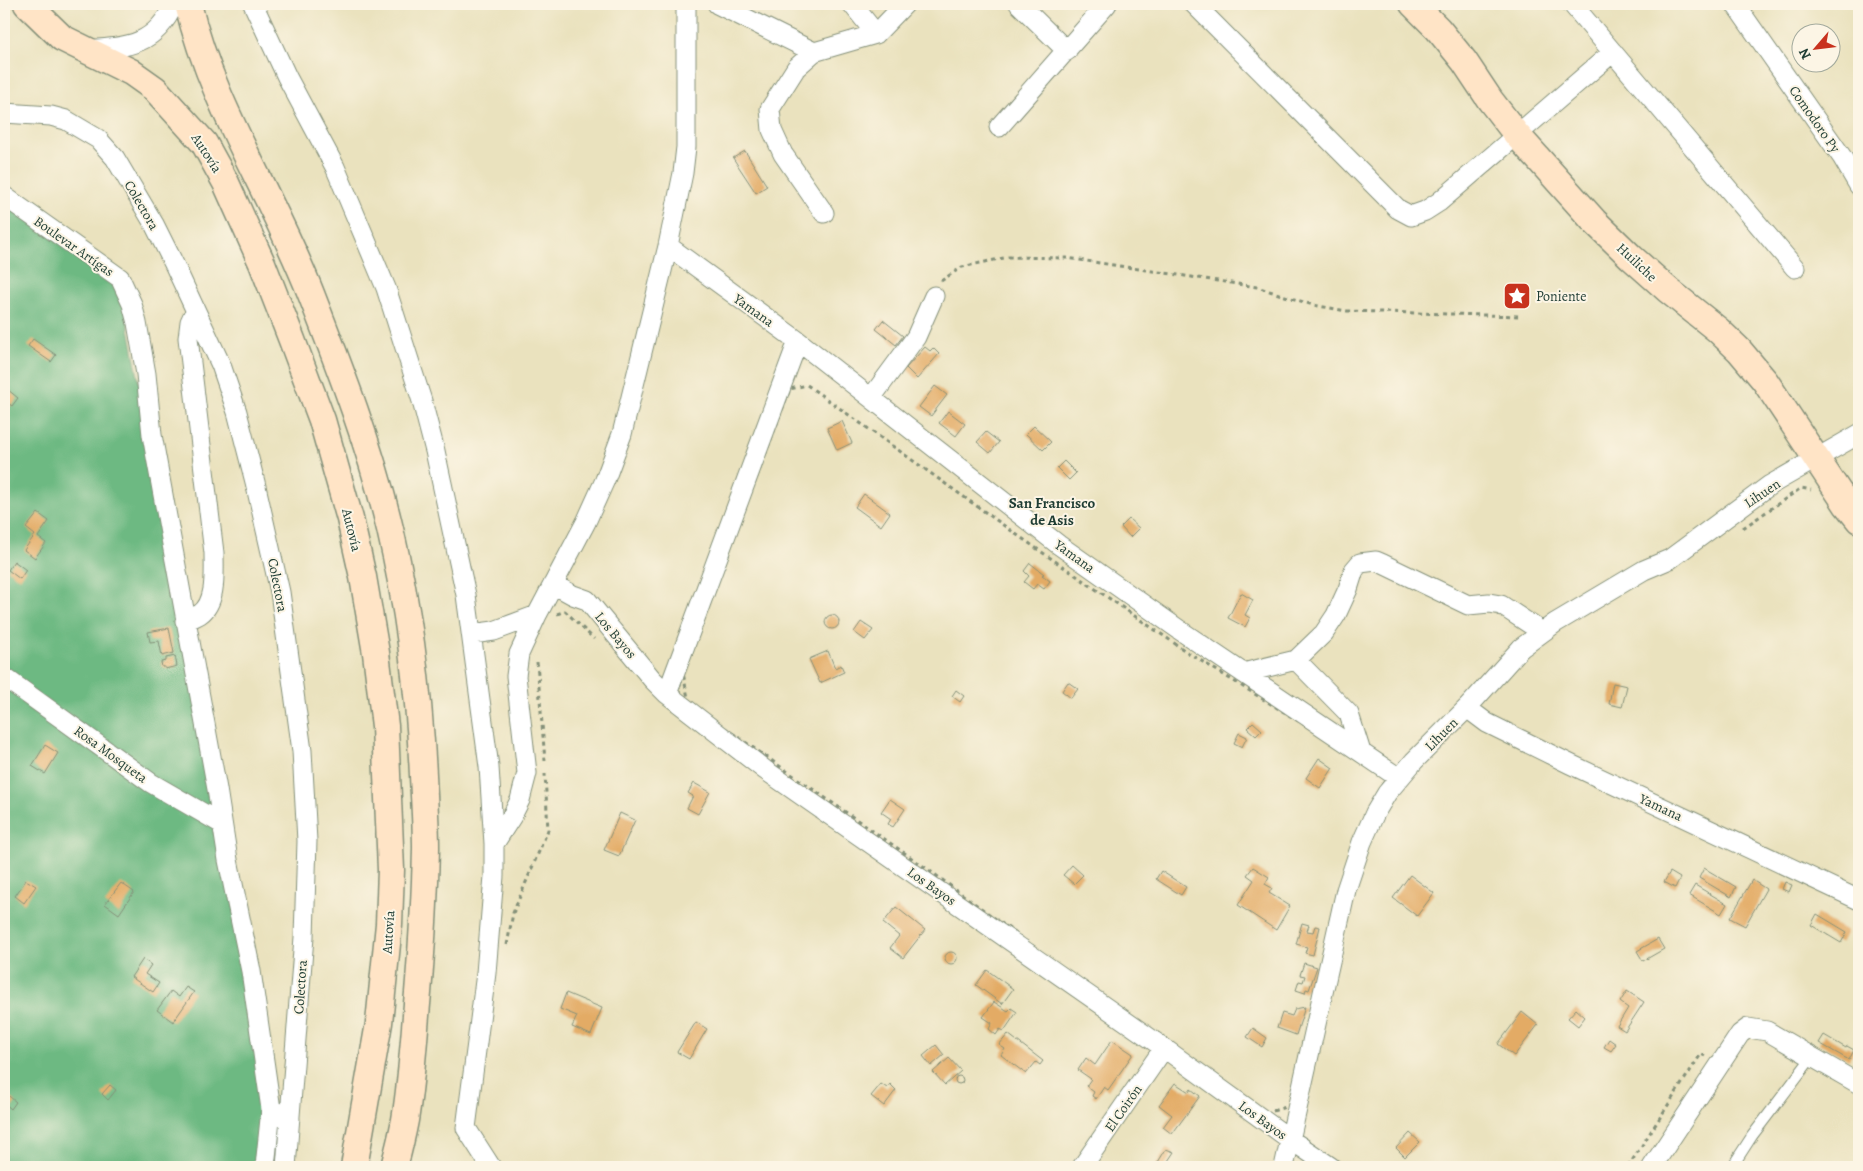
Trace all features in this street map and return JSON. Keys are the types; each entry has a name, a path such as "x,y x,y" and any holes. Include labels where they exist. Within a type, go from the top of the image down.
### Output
{"street":[{"name":"Autovía","path":"27,4 62,38 131,72 155,89 204,143 226,183 262,263 292,340 322,420 350,519 371,624 386,726 390,870 389,924 379,1023 354,1167"},
{"path":"85,50 133,44 154,33 169,14 174,4"},
{"path":"188,4 192,22 227,113 309,288 341,372 364,438 390,529 407,616 416,682 426,845 422,941 414,1034 405,1119 394,1167"},
{"path":"253,4 287,77 335,168 386,288 422,401 435,451 466,595 489,767 494,844 494,876 486,973 466,1128 491,1167"},
{"path":"494,844 520,800 527,773 516,676 519,654 545,615 553,584 586,522 605,480 622,434 668,246 683,173 686,147 686,4"},
{"path":"717,4 814,52"},
{"path":"852,4 876,34"},
{"path":"824,213 783,154 772,130 770,110 796,68 814,52 876,34 905,4"},
{"path":"1019,4 1067,51"},
{"path":"998,127 1107,4"},
{"path":"1194,4 1398,209 1411,216 1425,211 1439,202 1613,52"},
{"name":"Huiliche","path":"1413,4 1438,29 1464,61 1490,100 1517,135 1588,214 1631,257 1739,350 1765,381 1847,505 1859,520"},
{"path":"1572,4 1795,268"},
{"name":"Comodoro Py","path":"1735,4 1842,158 1859,186"},
{"name":"Colectora","path":"4,113 51,116 66,120 98,139 116,158 154,224 221,365 237,412 256,482 280,592 302,751 307,841 304,938 286,1167"},
{"name":"Boulevar Artígas","path":"4,196 120,278 132,304 139,332 146,374 152,435 185,621"},
{"name":"Yamana","path":"668,246 798,341 899,422 1059,545 1243,673 1399,778"},
{"path":"871,398 916,337 934,296"},
{"path":"195,311 190,322 188,338 214,553 214,570 213,588 207,607 199,614 185,621 250,971 270,1109 265,1167"},
{"path":"667,694 798,341"},
{"name":"Lihuen","path":"1284,1167 1346,890 1362,842 1375,813 1387,793 1414,761 1467,708 1521,648 1542,632 1644,570 1670,559 1770,485 1859,434"},
{"path":"1243,673 1296,660 1324,634 1336,615 1354,570 1360,563 1376,561 1468,605 1489,603 1501,605 1542,632"},
{"name":"Los Bayos","path":"553,584 587,600 652,679 667,694 765,770 1332,1167"},
{"path":"472,634 494,631 545,615"},
{"path":"1296,660 1349,714 1361,752"},
{"name":"Rosa Mosqueta","path":"4,678 151,783 222,824"},
{"name":"Yamana","path":"1467,708 1486,723 1859,900"},
{"path":"1652,1167 1740,1034 1748,1028 1767,1031 1859,1084"},
{"name":"El Coirón","path":"1082,1167 1164,1048"},
{"path":"270,1109 290,1119"}],"lane":[{"path":"1732,1167 1752,1136 1812,1057"}],"path":[{"path":"934,296 942,279 962,267 1008,256 1067,258 1257,287 1314,305 1347,311 1519,316"},
{"path":"806,384 1020,537 1190,654 1381,772 1385,780 1366,816 1341,881 1331,920 1315,1011 1289,1106 1264,1114 926,868 689,703 683,673 790,389 806,384"},
{"path":"1742,529 1801,488 1813,490"},
{"path":"545,615 565,611 598,642"},
{"path":"506,951 513,913 548,830 536,654"}],"green space":[{"path":"4,196 120,278 271,1109 290,1119 286,1167 4,1167"}],"building":[{"path":"745,151 767,186 756,193 733,158"},
{"path":"883,320 903,336 896,345 876,329"},
{"path":"33,339 56,355 51,362 28,346"},
{"path":"925,347 930,351 933,348 939,354 917,379 906,368"},
{"path":"935,386 947,395 931,416 919,407"},
{"path":"7,389 18,398 12,406 4,400 4,393"},
{"path":"948,411 965,424 956,436 939,423"},
{"path":"842,421 852,443 837,450 827,428"},
{"path":"1034,426 1051,442 1043,450 1026,434"},
{"path":"986,432 999,442 990,453 977,442"},
{"path":"1064,461 1076,473 1069,480 1057,468"},
{"path":"864,494 890,513 881,526 855,507"},
{"path":"38,513 49,521 38,537 46,543 35,558 24,550 35,535 26,528"},
{"path":"1129,519 1139,528 1130,537 1121,527"},
{"path":"14,561 26,570 20,579 8,570"},
{"path":"1030,563 1050,581 1044,589 1037,584 1033,589 1024,582 1029,576 1024,571"},
{"path":"1241,593 1253,600 1245,615 1250,618 1245,627 1228,618"},
{"path":"829,615 835,615 839,622 835,629 829,629 825,625 825,619"},
{"path":"861,622 873,630 865,640 854,632"},
{"path":"169,628 174,653 162,656 159,641 150,642 148,632"},
{"path":"828,651 835,668 841,665 844,672 820,683 809,659"},
{"path":"175,656 177,666 165,669 165,667 162,667 161,662 166,661 166,658"},
{"path":"1068,682 1078,689 1071,698 1062,691"},
{"path":"1613,683 1627,686 1622,707 1609,704"},
{"path":"956,690 964,696 960,702 952,696"},
{"path":"1253,722 1262,730 1256,736 1247,728"},
{"path":"1239,733 1247,737 1242,747 1234,743"},
{"path":"45,745 58,753 45,774 32,766"},
{"path":"1319,758 1333,768 1320,788 1306,778"},
{"path":"694,783 710,792 698,814 687,808 693,796 688,793"},
{"path":"890,799 905,809 893,827 888,824 891,819 881,812"},
{"path":"620,813 635,820 619,856 604,850"},
{"path":"1072,865 1083,875 1074,884 1063,875"},
{"path":"1253,867 1269,877 1265,884 1272,888 1269,893 1290,906 1276,930 1238,905 1254,880 1247,875"},
{"path":"1704,868 1736,887 1731,897 1699,878"},
{"path":"1161,871 1186,887 1181,895 1156,879"},
{"path":"1670,872 1680,878 1675,888 1664,882"},
{"path":"1410,875 1434,893 1417,916 1393,898"},
{"path":"26,880 36,886 24,903 15,896"},
{"path":"1752,880 1766,889 1745,926 1730,918"},
{"path":"1785,882 1792,885 1789,892 1782,889"},
{"path":"121,883 134,892 119,914 105,904"},
{"path":"1695,885 1727,904 1721,914 1689,895"},
{"path":"896,907 925,930 903,958 890,948 899,936 883,923"},
{"path":"1817,914 1847,932 1841,943 1811,925"},
{"path":"1302,923 1309,925 1307,931 1313,932 1315,926 1320,927 1313,955 1305,953 1307,947 1296,944"},
{"path":"1658,939 1664,949 1643,961 1637,951"},
{"path":"949,952 953,952 957,958 953,964 949,964 945,960 945,956"},
{"path":"143,959 151,965 145,974 159,983 153,992 131,977"},
{"path":"1304,963 1317,967 1309,990 1306,989 1305,993 1296,990 1299,981 1303,982 1305,976 1300,975"},
{"path":"987,970 1013,989 1002,1004 976,985"},
{"path":"186,987 194,992 173,1022 157,1010 171,991 179,997"},
{"path":"1627,991 1644,1002 1625,1031 1617,1026 1628,1008 1620,1002"},
{"path":"566,993 602,1008 591,1035 572,1027 577,1016 560,1009"},
{"path":"994,1002 1008,1011 1011,1008 1017,1012 1004,1031 1000,1029 996,1035 989,1029 992,1023 983,1017"},
{"path":"1305,1007 1296,1035 1277,1028 1282,1013 1292,1016 1295,1009"},
{"path":"1576,1009 1585,1017 1578,1026 1568,1018"},
{"path":"1522,1012 1538,1025 1514,1056 1498,1044"},
{"path":"696,1022 707,1029 689,1059 677,1052"},
{"path":"1253,1028 1267,1038 1262,1047 1247,1037"},
{"path":"1008,1034 1043,1061 1040,1065 1036,1062 1026,1074 1001,1055 1005,1049 999,1045"},
{"path":"1824,1035 1846,1048 1847,1046 1854,1050 1849,1060 1819,1043"},
{"path":"1609,1039 1616,1044 1611,1051 1604,1047"},
{"path":"1112,1040 1133,1054 1108,1090 1104,1087 1096,1099 1092,1096 1094,1092 1086,1086 1091,1079 1078,1070 1086,1058 1095,1065"},
{"path":"936,1045 944,1055 931,1066 923,1056"},
{"path":"949,1058 961,1071 945,1085 933,1072"},
{"path":"959,1076 963,1080 959,1084 955,1080"},
{"path":"1175,1083 1189,1092 1191,1089 1200,1096 1172,1134 1163,1127 1172,1115 1159,1105"},
{"path":"881,1084 887,1088 890,1084 896,1090 884,1106 871,1096"},
{"path":"110,1085 116,1090 108,1100 102,1094"},
{"path":"4,1092 16,1102 11,1109 4,1103"},
{"path":"1410,1133 1420,1142 1405,1157 1396,1148"},
{"path":"1166,1149 1174,1152 1164,1167 1155,1167"}],"place":[{"name":"Poniente","path":"1517,296"}],"district":[{"name":"San Francisco de Asis","path":"1052,512"}]}
